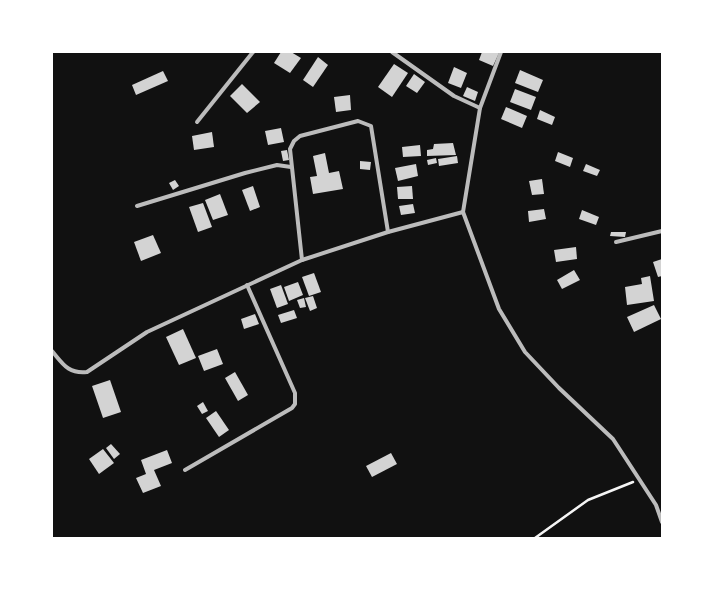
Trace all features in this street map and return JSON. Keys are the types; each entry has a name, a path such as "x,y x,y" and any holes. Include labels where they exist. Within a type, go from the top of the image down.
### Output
{"street":[{"path":"197,122 252,52"},
{"path":"392,52 454,96 480,108"},
{"path":"501,52 480,108 463,212 499,309 525,352 559,388 613,439 656,505 662,522"},
{"path":"302,260 290,149 294,141 300,136 358,121 371,126 388,232"},
{"path":"137,206 245,173 277,165 291,167"},
{"path":"52,351 65,366 77,373 88,372 147,332 302,260 388,232 463,212"},
{"path":"616,242 662,232"},
{"path":"185,470 292,408 295,404 296,393 247,285"}],"path":[{"path":"534,538 588,500 629,485 639,479"}],"building":[{"path":"281,52 291,52 301,58 290,73 274,63"},
{"path":"482,52 499,53 493,66 479,60"},
{"path":"318,57 328,65 313,87 303,80"},
{"path":"394,64 408,73 392,97 378,87"},
{"path":"454,67 467,73 461,88 448,83"},
{"path":"520,70 543,80 538,92 515,83"},
{"path":"163,71 168,81 136,95 132,85"},
{"path":"414,74 425,82 417,93 406,86"},
{"path":"242,84 260,102 247,113 230,96"},
{"path":"467,87 478,92 475,101 463,96"},
{"path":"515,89 536,97 531,110 510,102"},
{"path":"350,95 351,110 336,112 334,97"},
{"path":"506,107 527,116 522,128 501,119"},
{"path":"540,110 555,117 552,125 537,119"},
{"path":"281,128 284,142 268,145 265,131"},
{"path":"212,132 214,147 194,150 192,136"},
{"path":"453,143 456,155 427,156 427,150 433,149 434,144"},
{"path":"420,145 421,156 403,157 402,147"},
{"path":"287,150 289,160 283,161 281,151"},
{"path":"558,152 573,158 570,167 555,161"},
{"path":"325,153 329,173 339,171 343,189 313,194 310,177 317,176 313,156"},
{"path":"457,156 458,163 439,166 438,159"},
{"path":"436,158 437,163 428,165 427,160"},
{"path":"360,161 371,162 370,170 360,169"},
{"path":"416,164 418,176 398,181 395,168"},
{"path":"586,164 600,170 597,176 583,171"},
{"path":"542,179 544,194 532,195 529,181"},
{"path":"175,180 179,186 173,190 169,183"},
{"path":"253,186 260,207 250,211 242,190"},
{"path":"412,186 413,199 398,199 397,187"},
{"path":"220,194 228,215 213,220 205,200"},
{"path":"203,203 212,227 198,232 189,207"},
{"path":"413,204 415,213 401,215 399,206"},
{"path":"544,209 546,219 529,222 528,211"},
{"path":"582,210 599,217 596,225 579,219"},
{"path":"611,232 626,232 625,237 610,236"},
{"path":"153,235 161,253 141,261 134,242"},
{"path":"576,247 577,259 556,262 554,250"},
{"path":"662,259 662,276 658,277 653,262"},
{"path":"574,270 580,280 562,289 557,280"},
{"path":"314,273 321,292 309,296 302,277"},
{"path":"650,276 654,301 627,305 625,287 642,284 641,278"},
{"path":"298,282 303,295 289,301 284,287"},
{"path":"281,285 288,304 277,308 270,289"},
{"path":"313,296 317,308 310,311 305,298"},
{"path":"304,298 306,307 300,308 297,300"},
{"path":"654,305 661,319 634,332 627,317"},
{"path":"294,310 297,318 281,323 278,315"},
{"path":"255,314 259,324 244,329 241,319"},
{"path":"183,329 196,358 179,365 166,337"},
{"path":"217,349 223,364 204,371 198,356"},
{"path":"235,372 248,395 238,401 225,378"},
{"path":"110,380 121,412 103,418 92,386"},
{"path":"203,402 208,411 202,414 197,406"},
{"path":"216,411 229,430 219,437 206,418"},
{"path":"111,444 120,454 114,459 106,448"},
{"path":"103,449 114,463 99,474 89,459"},
{"path":"167,450 172,463 154,470 161,486 143,493 136,478 146,474 141,460"},
{"path":"391,453 397,464 372,477 366,466"}]}
